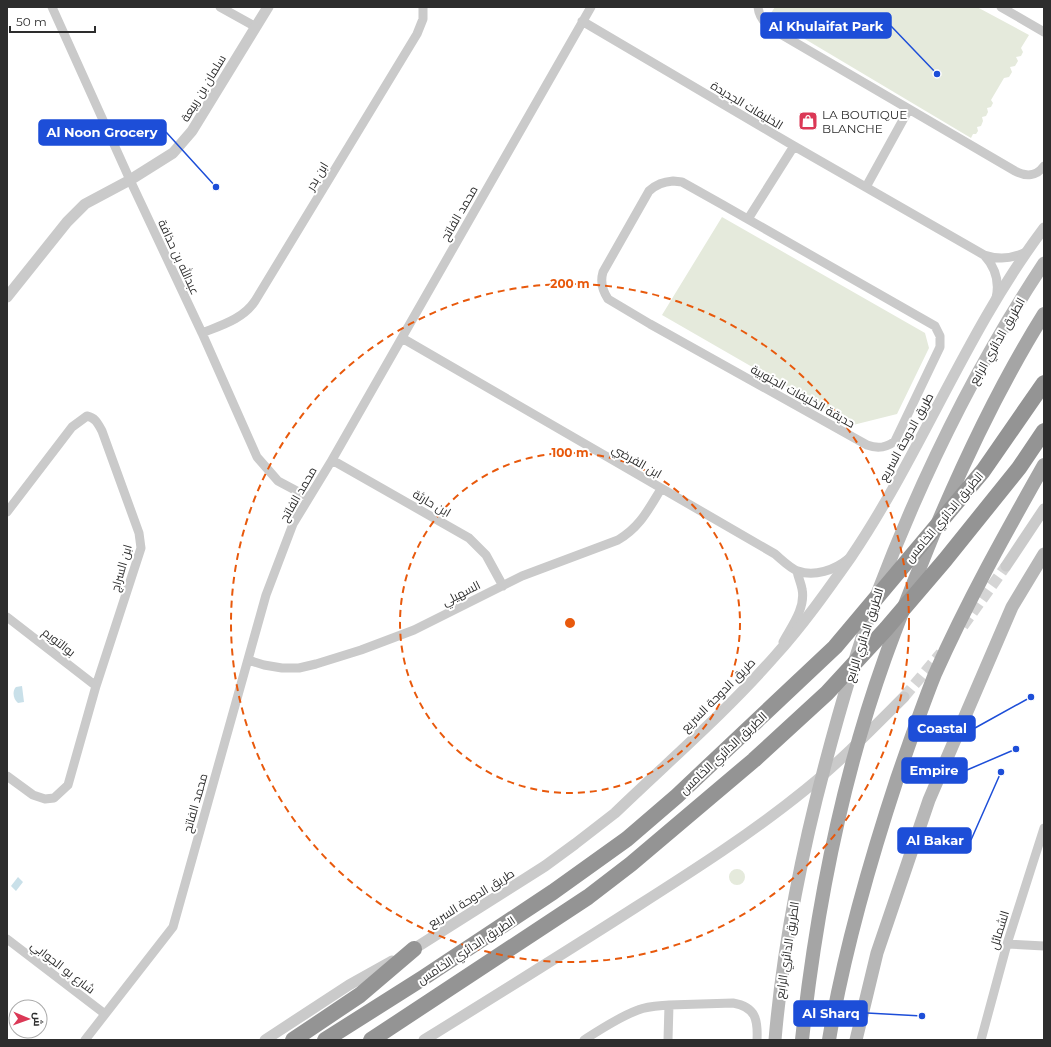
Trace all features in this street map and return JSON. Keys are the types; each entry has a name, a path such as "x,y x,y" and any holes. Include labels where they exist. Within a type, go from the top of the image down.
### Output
{"highway":[{"name":"الطريق الدائري الخامس","path":"325,1040 423,978 553,892 627,839 677,796 835,647 983,472 1044,383"},
{"name":"الطريق الدائري الخامس","path":"370,1040 588,897 631,864 754,760 827,692 886,629 945,560 1019,468 1044,431"},
{"path":"293,1040 360,995 414,949"}],"main road":[{"name":"الطريق الدائري الرابع","path":"776,1040 783,970 802,860 830,746 853,667 877,594 900,537 951,424 982,365 1024,293 1044,263"},
{"path":"802,1040 821,903 847,786 864,723 884,659 948,498 989,410 1044,314"},
{"path":"829,1040 844,964 856,917 885,814 915,728 935,675 967,606 994,554 1044,466"},
{"path":"856,1040 877,953 929,800 1012,607 1044,554"}],"street":[{"name":"عبدالله بن حذافة","path":"52,7 130,180 202,333 257,457 278,481 308,497"},
{"path":"220,7 256,27"},
{"name":"سلمان بن ربيعة","path":"7,298 67,222 85,204 130,180 173,153 184,141 192,131 268,7"},
{"name":"ابن بدر","path":"202,333 238,317 251,308 417,34 423,19 423,7"},
{"name":"محمد الفاتح","path":"86,1040 104,1014 173,927 266,595 292,524 332,460 591,7"},
{"path":"758,7 761,19 772,29 1022,174 1029,175 1036,173 1044,166"},
{"path":"1000,7 1044,32"},
{"name":"الخليفات الجديدة","path":"582,21 794,146 984,255 1010,258 1026,252"},
{"path":"866,187 909,109"},
{"path":"748,219 794,146"},
{"name":"حديقة الخليفات الجنوبية","path":"664,182 682,182 748,219 930,323 938,330 941,341 940,347 895,441 889,446 874,448 840,431 650,324 608,299 604,293 601,286 603,272 649,191 656,185 664,182"},
{"name":"طريق الدوحة السريع","path":"265,1040 349,985 414,949 545,866 615,813 730,704 775,656 805,620 851,556 916,448 996,301 1026,252 1044,228"},
{"name":"الخليفات الجديدة","path":"984,255 992,265 997,276 998,288 996,301"},
{"name":"ابن الفرضي","path":"402,338 775,554 797,571"},
{"name":"ابن السراج","path":"7,512 72,427 87,416 92,417 97,421 102,431 139,533 141,548 96,686 68,785 54,798 44,799 33,795 7,776"},
{"name":"ابن حارثة","path":"332,460 469,538 486,555 503,586"},
{"name":"السهيلي","path":"248,660 264,665 282,668 299,668 397,638 541,568 618,540 629,534 638,525 661,489"},
{"path":"1006,566 1044,509"},
{"path":"775,656 799,613 803,599 797,571 806,573 826,571 844,562 851,556"},
{"name":"بوالتويم","path":"7,617 96,686"},
{"path":"424,1040 665,888 761,823 806,789 855,745 904,697"},
{"name":"الشمائل","path":"981,1040 1007,944 1044,828"},
{"name":"شارع بو الجوابي","path":"7,939 104,1014"},
{"path":"1007,944 1044,946"},
{"path":"584,1040 614,1021 638,1010 650,1007 733,1003 742,1004 749,1008 754,1015 758,1022 757,1040"},
{"path":"668,1040 669,1005"}],"shaded area":[{"path":"775,7 977,7 1029,35 1021,48 1023,52 1021,56 1016,57 1018,61 1015,66 1010,67 1012,72 1009,77 1004,78 991,100 993,103 991,107 987,108 988,112 986,116 982,117 983,121 981,126 977,127 978,131 976,134 973,134 971,138 773,20 771,13"},
{"path":"722,217 925,333 929,348 897,414 853,425 662,315"},
{"path":"734,869 740,869 745,874 743,883 740,885 734,885 729,880 729,874"}],"water":[{"path":"22,686 24,702 18,703 14,697 14,691 16,687"},
{"path":"18,877 23,882 16,891 11,886"}],"tunnel":[{"path":"963,626 1006,566"},
{"path":"904,697 941,653"}],"place":[{"name":"Al Khulaifat Park","path":"937,74"},
{"name":"LA BOUTIQUE BLANCHE","path":"808,121"},
{"name":"Al Noon Grocery","path":"216,187"},
{"name":"Coastal","path":"1031,697"},
{"name":"Empire","path":"1016,749"},
{"name":"Al Bakar","path":"1001,772"},
{"name":"Al Sharq","path":"922,1016"}]}
